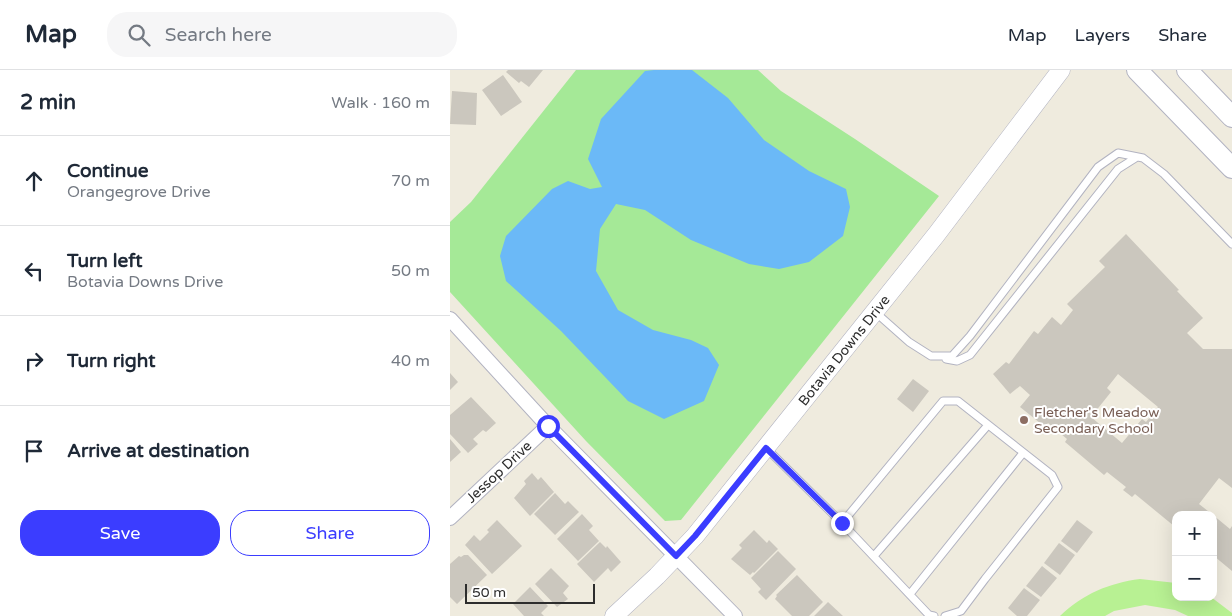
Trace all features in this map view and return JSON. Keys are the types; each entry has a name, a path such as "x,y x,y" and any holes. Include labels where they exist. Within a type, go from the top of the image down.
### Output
{"main road":[{"path":"1137,70 1232,168"},
{"path":"1186,70 1232,117"}],"street":[{"name":"Botavia Downs Drive","path":"614,616 657,576 695,536 936,235 1061,70"},
{"path":"450,319 548,426 735,616"},
{"name":"Jessop Drive","path":"450,518 548,426"}],"lane":[{"path":"931,356 952,356 970,336 1098,167 1118,153 1143,158 1164,174 1232,244"},
{"path":"874,311 909,342 931,356 957,361 970,355 1118,170 1137,157"},
{"path":"842,523 942,401 958,401 1052,475 1058,487 961,611 945,616"},
{"path":"874,556 988,425"},
{"path":"766,448 842,523 929,615 934,616"},
{"path":"910,594 1023,453"}],"green space":[{"path":"576,70 758,70 781,91 939,196 681,520 665,521 586,441 450,292 450,222 471,202"},
{"path":"1140,579 1172,583 1172,601 1216,601 1232,613 1232,616 1188,616 1175,610 1145,605 1114,611 1105,616 1060,616 1087,596 1118,583"}],"water":[{"path":"692,70 728,98 764,140 809,171 846,189 850,207 843,236 809,262 779,269 749,264 691,240 645,210 616,204 600,229 596,271 618,310 653,330 691,340 708,348 719,365 704,401 664,419 628,401 561,331 506,281 500,256 506,236 552,189 568,181 590,189 602,187 588,159 601,119 645,71"}],"building":[{"path":"508,70 543,70 529,87 521,81 519,83 506,72"},
{"path":"503,75 522,102 501,116 482,90"},
{"path":"452,91 477,93 476,125 450,124"},
{"path":"1126,234 1203,318 1187,333 1203,349 1232,349 1232,488 1219,478 1199,504 1208,511 1172,511 1172,524 1135,494 1132,497 1123,490 1126,487 1107,472 1104,475 1065,442 1067,439 1048,423 1045,427 1020,407 1030,395 1020,386 1010,394 993,374 1006,362 1009,364 1034,331 1038,334 1052,317 1061,325 1073,310 1067,304 1105,267 1099,261","holes":["1118,374 1158,407 1146,422 1142,419 1122,443 1091,417 1111,392 1107,388"]},
{"path":"450,373 458,382 450,390"},
{"path":"913,379 929,391 913,412 897,399"},
{"path":"471,397 496,423 486,432 483,430 473,439 478,444 468,453 450,434 450,415"},
{"path":"450,439 461,452 450,462"},
{"path":"532,473 538,480 541,477 554,492 530,516 514,498 526,484 524,481"},
{"path":"555,493 565,504 568,501 579,512 555,535 534,514"},
{"path":"582,514 593,526 589,530 599,541 578,561 557,539"},
{"path":"1217,518 1230,529 1232,526 1232,571 1217,558"},
{"path":"497,520 522,546 492,574 465,545 474,535 480,541"},
{"path":"1077,520 1093,532 1077,553 1061,541"},
{"path":"754,530 767,543 769,540 778,549 750,575 731,559 742,548 739,545"},
{"path":"600,542 606,548 607,546 621,562 611,572 608,568 594,582 577,564"},
{"path":"1059,543 1075,555 1060,575 1044,563"},
{"path":"778,551 796,569 766,600 758,592 761,589 751,578"},
{"path":"468,555 487,575 457,604 450,597 450,564 459,556"},
{"path":"1042,566 1057,578 1041,597 1026,586"},
{"path":"551,568 569,586 563,593 568,599 557,607 535,584"},
{"path":"797,575 823,602 809,616 792,616 775,599 776,595"},
{"path":"530,587 548,606 541,613 544,616 524,616 513,604"},
{"path":"1024,588 1040,600 1027,616 1017,616 1008,608"},
{"path":"828,602 843,616 814,616"}],"place":[{"name":"Fletcher's Meadow Secondary School","path":"1024,420"}],"route":[{"path":"548,426 676,556 695,536 766,448 842,523"}]}
